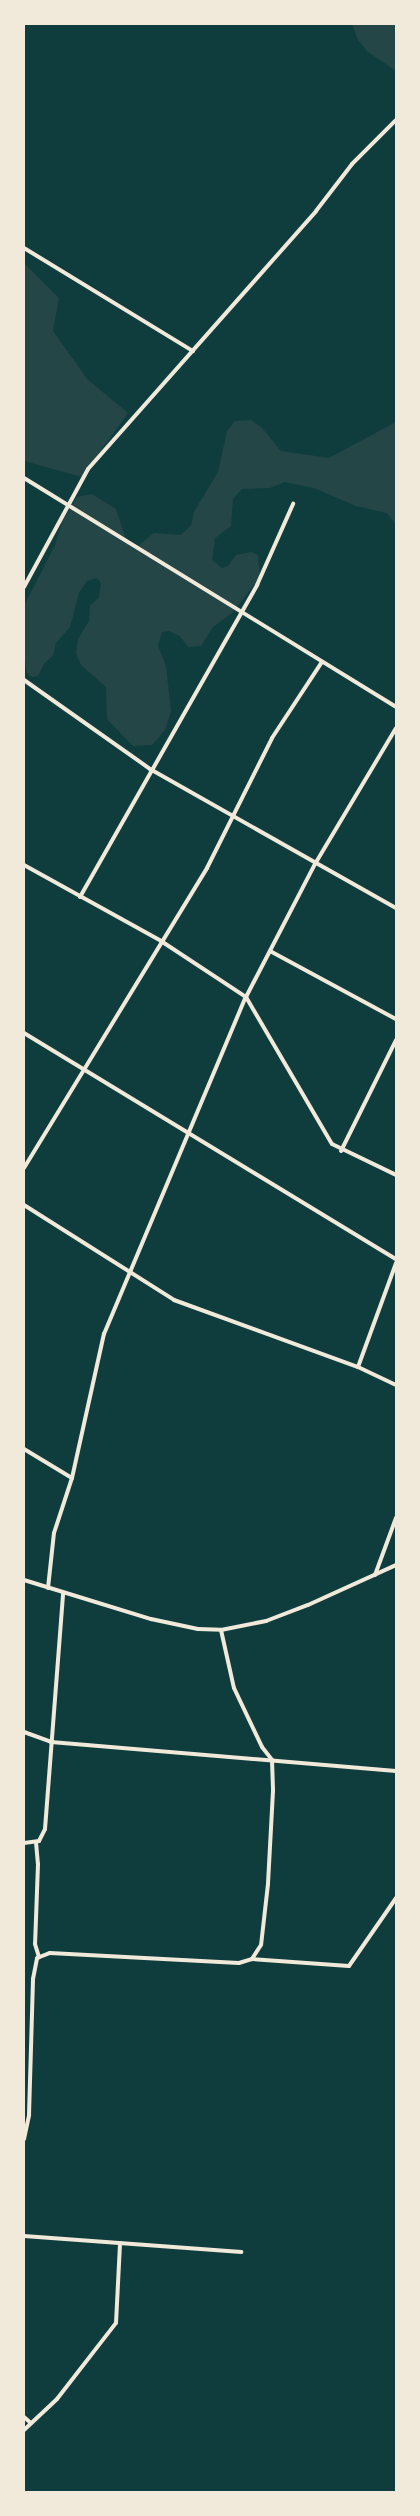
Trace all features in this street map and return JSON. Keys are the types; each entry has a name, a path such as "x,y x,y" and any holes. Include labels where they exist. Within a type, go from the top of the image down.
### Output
{"street":[{"path":"24,587 67,504 88,469 316,211 352,164 396,120"},
{"path":"24,248 193,351"},
{"path":"24,478 396,707"},
{"path":"80,897 150,769 241,612 293,504"},
{"path":"24,1168 82,1068 206,868 272,738 322,662"},
{"path":"24,680 150,769 315,864 396,908"},
{"path":"48,1588 54,1533 72,1478 104,1334 246,997 315,864 396,728"},
{"path":"24,865 161,941 246,997 332,1144 341,1151 396,1175"},
{"path":"270,951 396,1019"},
{"path":"24,1033 396,1258"},
{"path":"341,1151 396,1040"},
{"path":"24,1205 129,1275 191,1307 358,1367 396,1385"},
{"path":"358,1367 396,1263"},
{"path":"24,1449 72,1478"},
{"path":"375,1574 396,1518"},
{"path":"24,1580 151,1619 198,1629 221,1630 291,1612 396,1565"},
{"path":"24,1843 36,1842 43,1837 45,1829 63,1593"},
{"path":"221,1630 234,1688 262,1747 272,1760 273,1791 268,1884 261,1945 252,1960"},
{"path":"24,1732 51,1742 396,1771"},
{"path":"24,2139 29,2115 33,1980 39,1957 35,1944 38,1864 36,1842"},
{"path":"39,1957 50,1953 238,1963 252,1960 349,1966 396,1898"},
{"path":"24,2236 241,2252"},
{"path":"24,2430 57,2399 116,2323 120,2243"},
{"path":"24,2417 31,2423"}],"shaded area":[{"path":"352,24 396,24 396,71 368,52 358,40"},
{"path":"24,263 59,298 53,331 87,379 128,413 82,477 24,461"},
{"path":"251,420 262,428 281,451 329,458 396,422 396,525 387,513 356,506 314,488 284,482 270,488 242,489 233,499 231,526 215,538 212,560 222,568 228,566 236,555 251,552 258,555 260,577 232,613 213,627 201,646 188,647 180,636 169,631 162,632 158,646 166,666 171,711 165,730 152,745 133,746 107,719 106,687 81,665 76,653 78,639 89,621 90,606 99,597 101,583 97,578 87,581 79,593 70,627 56,643 53,655 44,664 38,676 32,677 27,673 24,654 24,606 55,545 63,520 77,497 92,494 116,509 126,540 131,544 139,545 154,533 181,535 191,525 194,512 218,472 227,431 235,421"}]}
